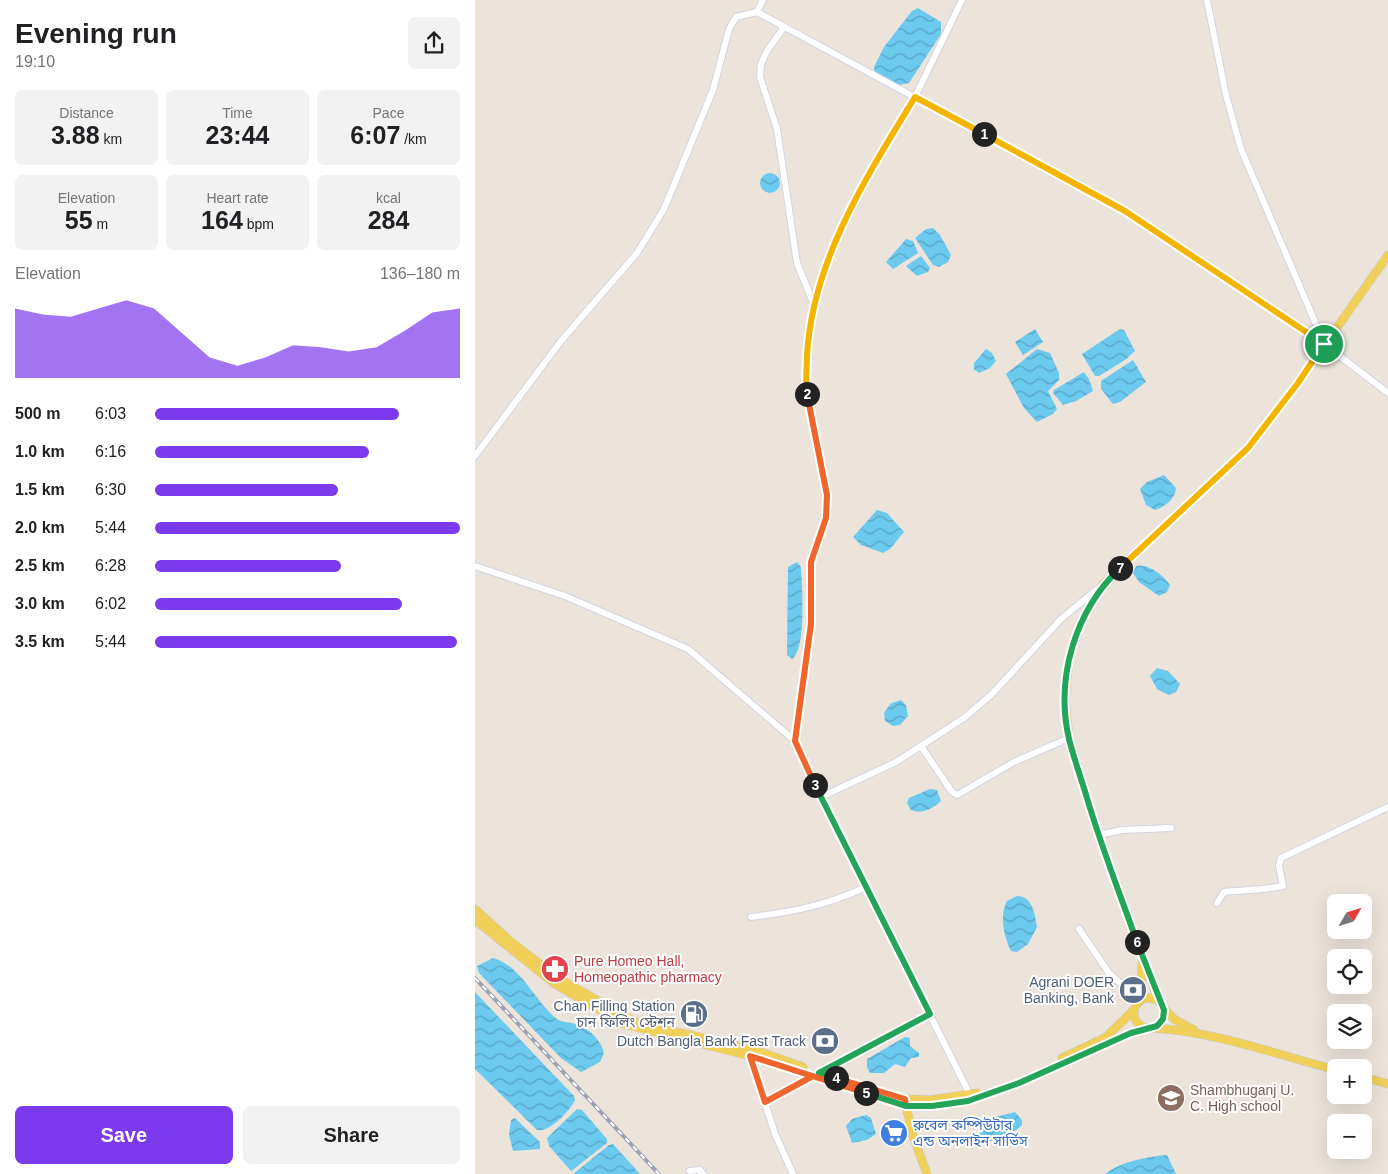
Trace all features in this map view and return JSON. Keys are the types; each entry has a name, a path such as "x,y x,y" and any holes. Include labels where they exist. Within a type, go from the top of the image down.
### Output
{"main road":[{"path":"475,920 555,984 617,1021 638,1029 816,1074 905,1103 932,1106 968,1101 1019,1083 1131,1033 1151,1028 1163,1019 1161,1004 1141,954 1099,835 1069,738 1065,700 1069,657 1081,622 1103,584 1155,533 1248,448 1298,383 1388,256"},
{"path":"475,909 510,941 558,978 637,1023 752,1049 816,1074"},
{"path":"1141,954 1142,972 1136,1005 1139,1024 1151,1028 1175,1029 1327,1068"},
{"path":"905,1103 970,1096 1017,1080 1106,1037 1136,1005 1147,998 1161,1004 1175,1019 1205,1036"},
{"path":"1372,1079 1388,1084"},
{"path":"905,1103 913,1136 927,1174"}],"street":[{"path":"757,12 763,0"},
{"path":"795,741 811,624 811,562 827,510 827,495 806,389 809,332 813,305 827,261 839,233 883,150 915,97 962,0"},
{"path":"1207,0 1225,95 1241,149 1324,344"},
{"path":"475,456 561,341 637,254 663,209 713,90 729,29 736,17 757,12 1125,211 1324,344 1388,393"},
{"path":"785,27 764,57 760,77 777,129 797,263 813,305"},
{"path":"475,566 565,596 689,649 795,741 970,1096"},
{"path":"821,797 872,774 921,746 964,718 992,694 1061,619 1103,584"},
{"path":"921,746 952,792 957,795 1014,762 1069,738"},
{"path":"1217,903 1224,892 1257,888 1264,890 1283,886 1279,866 1281,858 1388,807"},
{"path":"1099,835 1122,830 1171,828"},
{"path":"751,917 806,909 836,901 866,887"},
{"path":"1079,929 1109,973 1136,1005"},
{"path":"765,1102 930,1014"},
{"path":"750,1056 775,1134 793,1174"},
{"path":"690,1171 700,1170 703,1174"}],"water":[{"path":"918,8 941,22 941,34 909,83 899,85 875,72 874,67 884,47 912,11"},
{"path":"770,173 777,176 780,183 777,190 770,193 763,190 760,183 763,176"},
{"path":"933,228 940,235 951,255 948,262 939,267 933,265 915,238 926,229"},
{"path":"906,239 913,241 918,253 893,269 886,262"},
{"path":"921,256 930,268 928,272 917,276 906,266"},
{"path":"1035,329 1043,342 1023,355 1015,342"},
{"path":"1120,329 1124,330 1135,351 1125,360 1099,376 1095,376 1082,354"},
{"path":"986,349 992,353 996,361 990,368 979,373 974,369 974,363"},
{"path":"1037,349 1050,353 1059,373 1059,380 1048,391 1057,409 1053,414 1037,422 1024,408 1006,374"},
{"path":"1133,360 1146,382 1120,402 1113,404 1101,389 1101,381"},
{"path":"1084,372 1089,379 1093,391 1076,401 1063,405 1053,393 1054,390"},
{"path":"1164,475 1176,488 1174,496 1169,502 1155,510 1146,505 1140,489 1147,482"},
{"path":"877,510 887,513 904,532 890,549 883,553 861,545 853,537"},
{"path":"797,562 801,567 803,616 800,643 797,653 792,659 787,655 788,567"},
{"path":"1136,566 1146,566 1160,574 1170,585 1167,592 1159,596 1139,582 1133,573"},
{"path":"1157,668 1168,671 1180,684 1176,692 1169,695 1157,689 1150,676"},
{"path":"901,700 906,705 908,716 900,725 893,726 885,721 884,713 890,704"},
{"path":"930,789 937,790 941,801 923,811 911,810 907,803 909,798"},
{"path":"1017,896 1027,899 1030,903 1037,927 1028,944 1017,952 1011,951 1008,945 1003,913 1007,901"},
{"path":"493,958 503,962 520,976 557,1019 581,1026 594,1036 604,1053 600,1062 581,1072 561,1058 479,973 477,966"},
{"path":"475,992 574,1096 575,1100 569,1110 553,1125 537,1130 475,1069"},
{"path":"905,1037 910,1038 910,1046 919,1053 919,1057 911,1058 905,1067 895,1064 884,1073 870,1073 867,1067 867,1059"},
{"path":"577,1109 582,1110 607,1139 607,1143 571,1171 549,1146 547,1138"},
{"path":"1015,1112 1022,1120 1022,1125 997,1139 986,1142 981,1141 979,1129 984,1120"},
{"path":"866,1115 871,1118 876,1134 867,1140 852,1143 846,1126 852,1119"},
{"path":"515,1118 540,1142 540,1149 513,1151 509,1135 511,1120"},
{"path":"613,1144 640,1174 573,1174 609,1145"},
{"path":"1167,1155 1176,1174 1105,1174 1119,1166 1143,1158"}],"railway":[{"path":"475,978 659,1174"}],"place":[{"name":"Pure Homeo Hall, Homeopathic pharmacy","path":"555,969"},
{"name":"Agrani DOER Banking, Bank","path":"1133,990"},
{"name":"Chan Filling Station চান ফিলিং স্টেশন","path":"694,1014"},
{"name":"Dutch Bangla Bank Fast Track","path":"825,1041"},
{"name":"Shambhuganj U. C. High school","path":"1171,1098"},
{"name":"রুবেল কম্পিউটার এন্ড অনলাইন সার্ভিস","path":"894,1133"}],"route":[{"path":"1324,344 1125,211 915,97 883,150 839,233 827,261 813,305 809,332 806,389 827,495 827,510 811,562 811,624 795,741 821,797 930,1014 848,1055 819,1073 905,1099 906,1106 813,1076 750,1056 765,1102 813,1076 862,1092 906,1106 932,1106 968,1101 1019,1083 1131,1033 1153,1028 1161,1023 1164,1010 1159,1002 1094,822 1069,738 1065,700 1069,657 1081,622 1103,584 1155,533 1248,448 1298,383 1324,344"}]}
